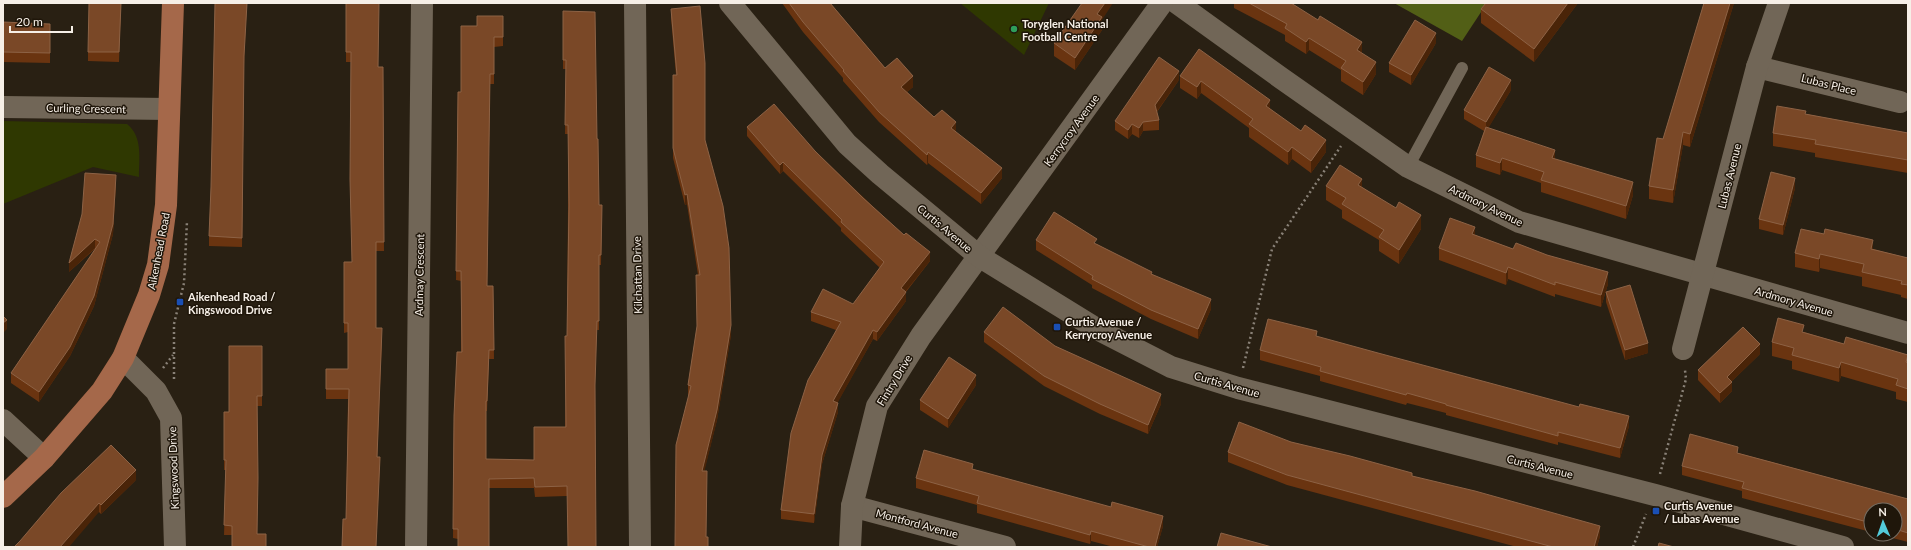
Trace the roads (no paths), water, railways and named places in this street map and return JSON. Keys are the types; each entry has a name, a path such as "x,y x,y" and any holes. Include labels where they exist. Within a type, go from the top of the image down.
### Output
{"main road":[{"name":"Aikenhead Road","path":"3,497 44,458 102,391 123,358 149,295 163,235 169,165 169,109 173,3"}],"street":[{"name":"Ardmay Crescent","path":"416,547 422,3"},
{"name":"Kilchattan Drive","path":"635,3 640,547"},
{"name":"Curtis Avenue","path":"730,3 847,144 880,174 980,256 1097,329 1165,364 1238,388 1655,495 1843,547"},
{"name":"Kerrycroy Avenue","path":"980,256 1162,3"},
{"name":"Ardmory Avenue","path":"1177,3 1408,167 1519,222 1908,333"},
{"name":"Lubas Avenue","path":"1683,350 1757,67 1779,3"},
{"name":"Lubas Place","path":"1757,67 1900,102"},
{"name":"Curling Crescent","path":"3,107 169,109"},
{"name":"Fintry Drive","path":"850,547 852,506 877,406 921,336 980,256"},
{"name":"Kingswood Drive","path":"123,358 156,391 171,418 176,547"},
{"path":"3,420 44,458"},
{"name":"Montford Avenue","path":"852,506 1005,547"}],"lane":[{"path":"1408,167 1462,68"}],"place":[{"name":"Toryglen National Football Centre","path":"1014,29"},
{"name":"Aikenhead Road / Kingswood Drive","path":"180,302"},
{"name":"Curtis Avenue / Kerrycroy Avenue","path":"1057,327"},
{"name":"Curtis Avenue / Lubas Avenue","path":"1656,511"}]}
